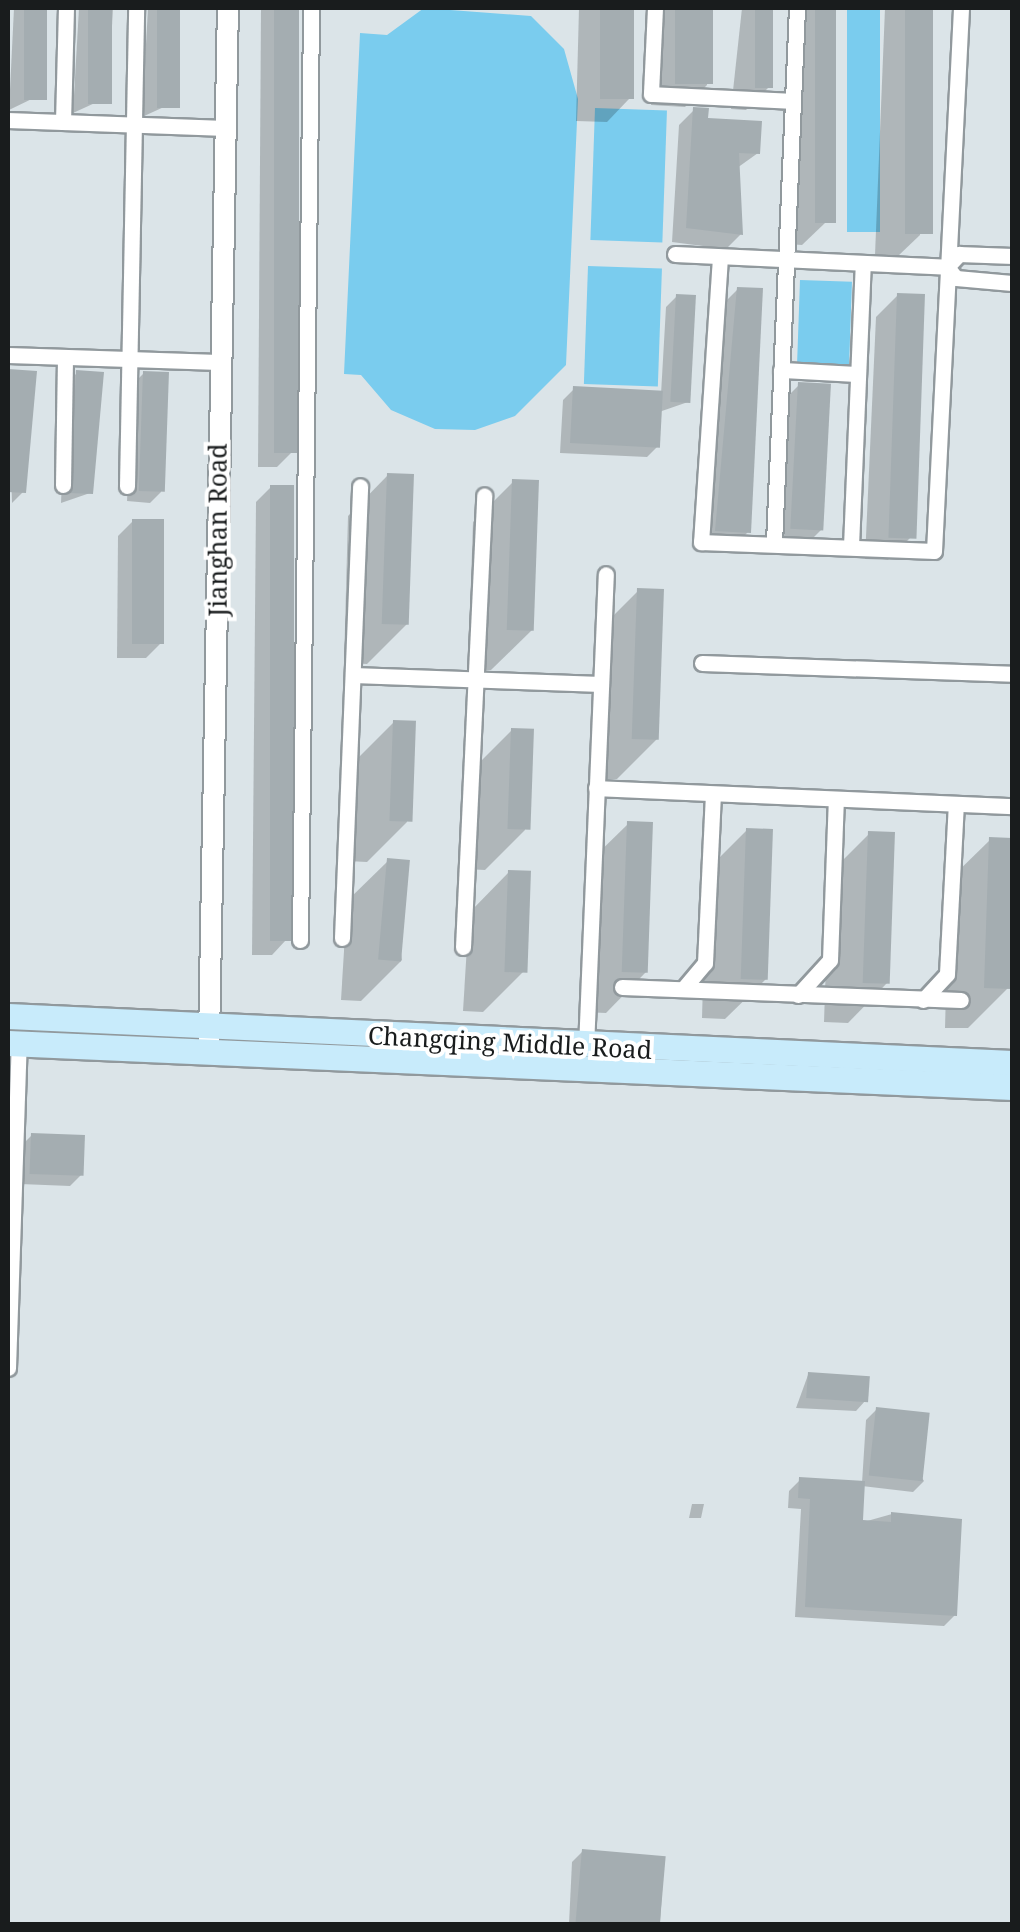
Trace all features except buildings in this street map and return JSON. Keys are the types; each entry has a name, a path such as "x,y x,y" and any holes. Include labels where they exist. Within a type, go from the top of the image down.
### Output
{"main road":[{"name":"Changqing Middle Road","path":"8,1016 586,1047 1012,1063"},
{"name":"Changqing Middle Road","path":"13,1044 1012,1086"}],"street":[{"path":"63,122 66,8"},
{"path":"127,486 136,8"},
{"name":"Jianghan Road","path":"208,1052 228,8"},
{"path":"300,940 311,8"},
{"path":"654,8 650,94 792,101"},
{"path":"774,543 797,8"},
{"path":"720,257 701,542 934,551 961,8"},
{"path":"8,120 225,128"},
{"path":"675,254 947,267 956,278 1012,283"},
{"path":"947,267 959,254 1012,256"},
{"path":"851,546 863,263"},
{"path":"8,355 220,362"},
{"path":"63,485 65,357"},
{"path":"780,370 858,374"},
{"path":"342,938 360,486"},
{"path":"462,947 478,680 484,495"},
{"path":"586,1047 606,574"},
{"path":"702,663 1012,674"},
{"path":"353,674 601,684"},
{"path":"596,788 1012,806"},
{"path":"682,989 705,964 713,794"},
{"path":"798,995 830,960 836,799"},
{"path":"922,1000 946,974 956,804"},
{"path":"622,987 962,1000"},
{"path":"8,1368 13,1044"}],"shaded area":[{"path":"424,8 531,16 564,49 578,99 566,365 515,416 475,430 435,429 391,410 361,375 344,374 360,33 387,35"},
{"path":"847,8 880,8 880,232 847,232"},
{"path":"595,108 667,111 662,242 590,240"},
{"path":"588,266 662,269 658,387 584,384"},
{"path":"800,280 852,282 849,366 797,364"}]}
